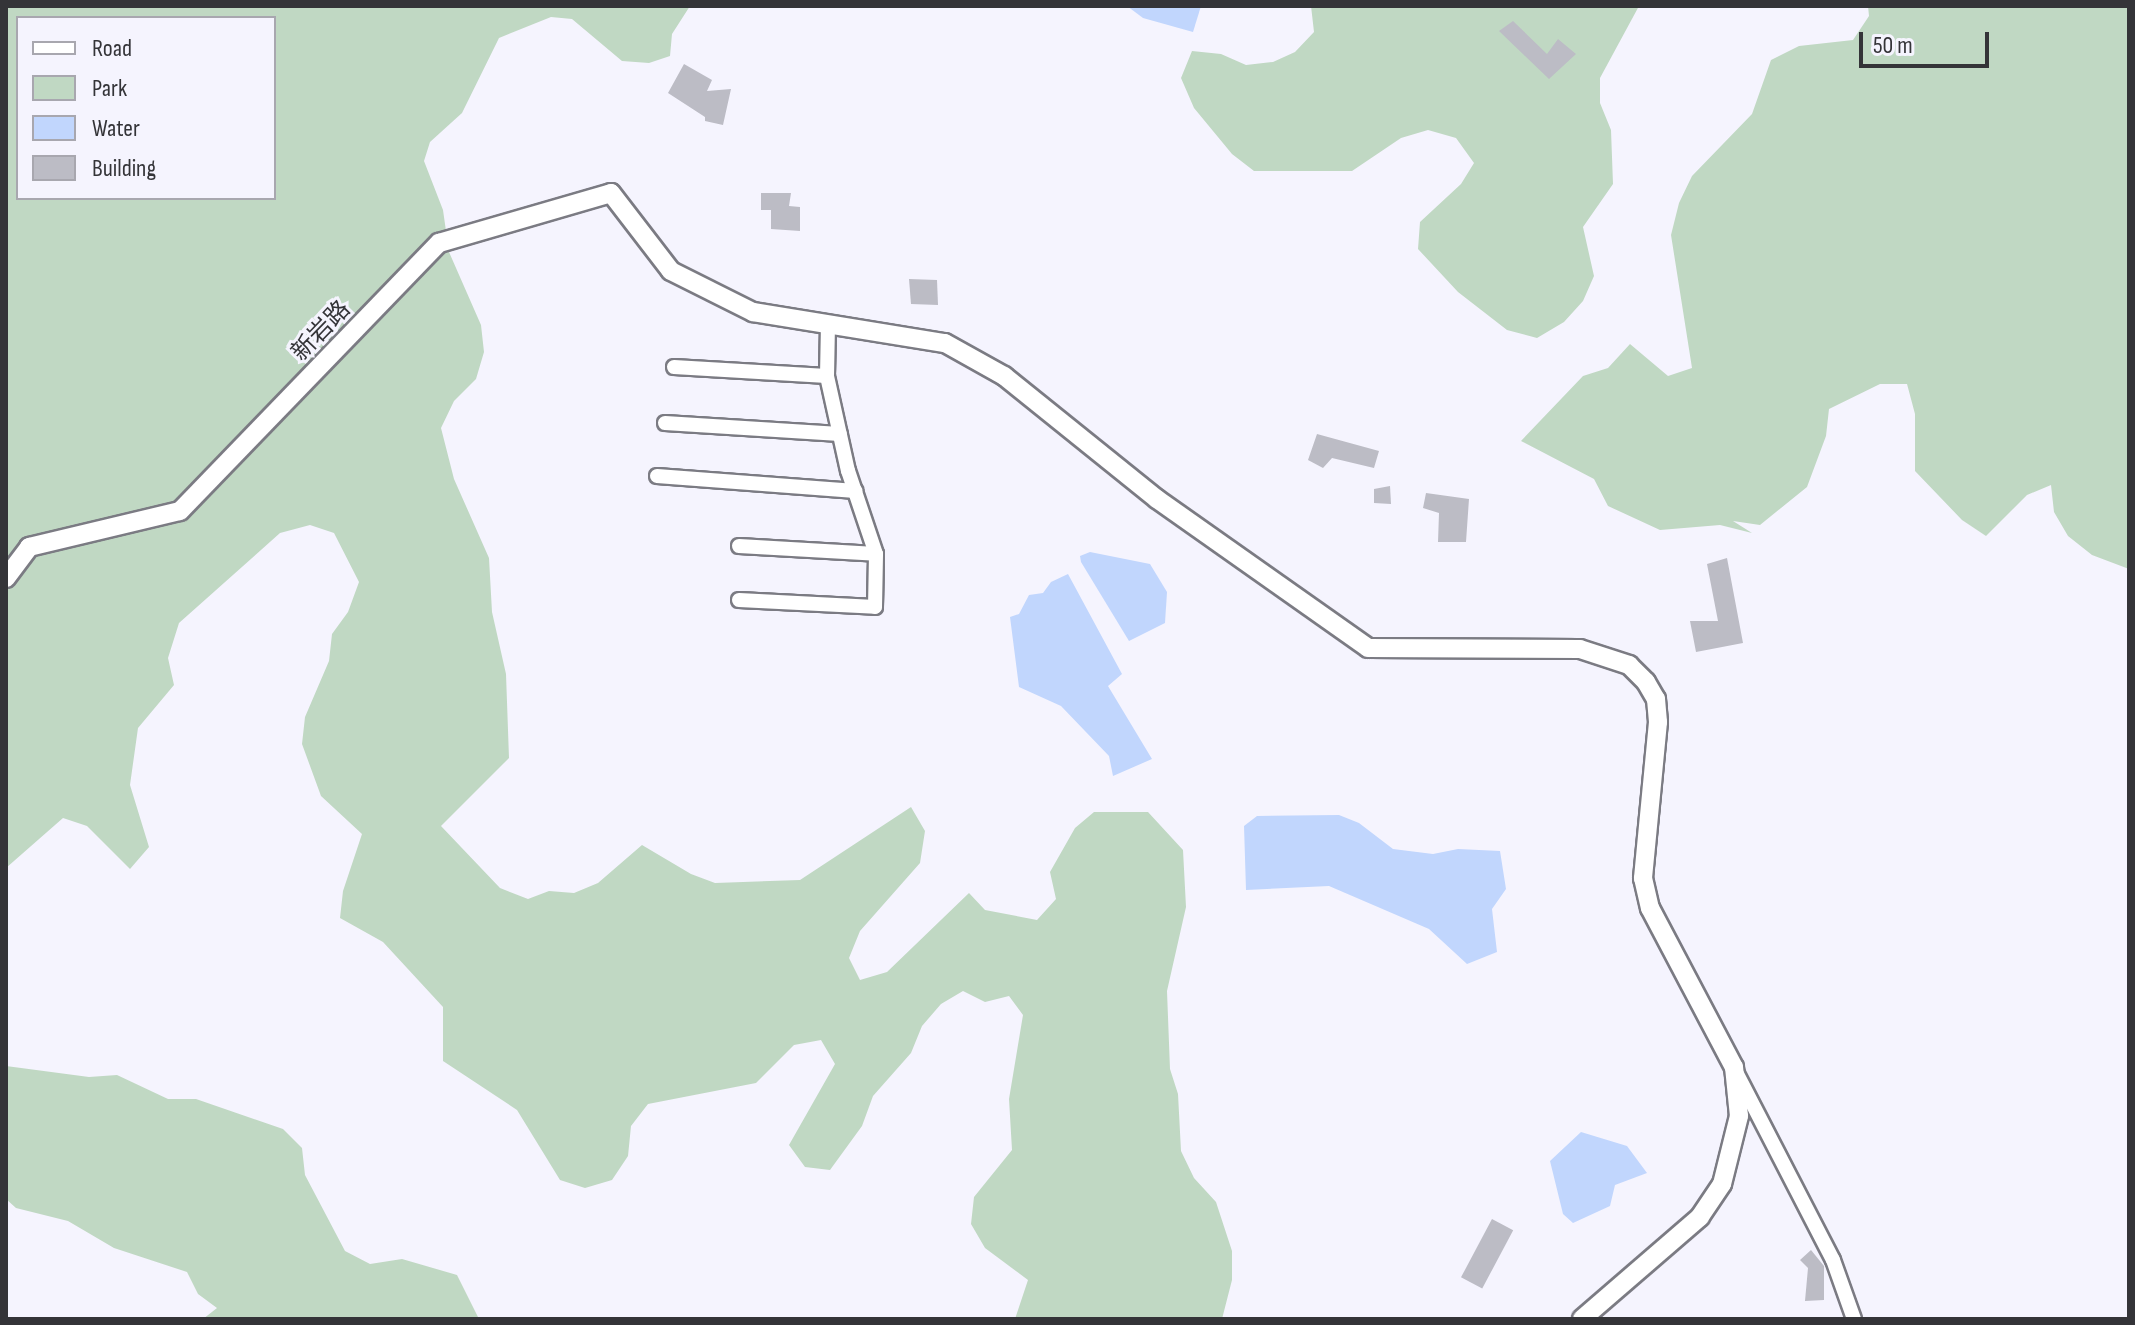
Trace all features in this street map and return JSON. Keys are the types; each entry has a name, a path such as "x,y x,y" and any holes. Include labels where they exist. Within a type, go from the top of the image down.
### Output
{"street":[{"name":"新岩路","path":"6,578 29,547 180,511 439,243 611,193 671,271 753,312 828,324"},
{"path":"739,600 875,607 876,554 855,491 827,376 828,324 945,343 1004,376 1157,499 1368,648 1580,649 1629,665 1656,699 1658,722 1643,843 1650,908 1833,1260 1854,1319"},
{"path":"674,367 827,376"},
{"path":"665,423 840,434"},
{"path":"657,476 855,491"},
{"path":"739,546 876,554"},
{"path":"1582,1319 1711,1203 1735,1141 1739,1105 1734,1067"}],"green space":[{"path":"6,6 690,6 672,34 670,56 649,63 622,61 572,19 551,17 499,38 462,113 430,142 424,161 443,210 449,252 481,325 484,352 476,379 454,401 441,428 454,479 489,558 492,612 506,674 509,758 441,826 500,888 528,899 549,891 574,893 598,883 642,845 691,874 715,883 800,880 911,807 925,831 920,863 860,931 849,958 860,980 887,972 969,893 985,910 1037,920 1056,899 1050,872 1075,828 1094,812 1148,812 1183,850 1186,907 1167,991 1170,1069 1178,1094 1181,1151 1194,1178 1216,1202 1232,1251 1232,1280 1222,1319 1015,1319 1028,1280 985,1248 971,1224 974,1197 1012,1150 1009,1099 1023,1015 1009,996 985,1002 963,991 941,1004 922,1026 911,1053 873,1096 862,1126 830,1170 805,1167 789,1145 835,1064 821,1040 794,1045 756,1083 648,1104 631,1126 628,1156 612,1180 585,1188 560,1180 517,1110 443,1061 443,1007 383,942 340,918 343,891 362,834 321,796 302,744 305,717 329,661 332,634 348,612 359,582 334,533 310,525 280,533 179,623 168,658 174,685 138,728 130,785 149,847 130,869 87,826 63,818 6,868"},
{"path":"1311,6 1639,6 1600,78 1600,103 1611,130 1613,184 1583,227 1594,276 1583,301 1564,322 1537,338 1507,330 1458,292 1418,249 1420,222 1461,184 1474,163 1456,138 1428,130 1401,138 1352,171 1254,171 1232,154 1194,108 1181,78 1192,51 1221,54 1246,65 1273,62 1295,52 1314,32"},
{"path":"1868,6 2129,6 2129,569 2092,555 2068,536 2054,512 2051,485 2027,495 1986,536 1962,520 1915,471 1915,414 1907,384 1880,384 1829,409 1826,436 1807,487 1760,525 1733,521 1752,533 1720,525 1660,530 1608,506 1594,479 1521,441 1583,376 1608,368 1630,344 1668,376 1692,368 1671,235 1679,203 1692,176 1752,114 1771,60 1799,46 1853,40 1869,16"},
{"path":"6,1066 89,1077 117,1075 168,1099 196,1099 283,1129 302,1148 305,1175 345,1251 370,1264 402,1259 457,1275 479,1319 203,1319 217,1308 198,1294 187,1272 114,1248 68,1221 16,1208 6,1199"}],"water":[{"path":"1127,6 1201,6 1193,32 1143,18"},
{"path":"1090,552 1150,564 1167,592 1165,623 1129,641 1081,562 1080,556"},
{"path":"1068,574 1122,674 1108,686 1152,759 1113,776 1109,756 1061,706 1019,687 1010,617 1019,614 1029,595 1043,593 1051,582"},
{"path":"1339,815 1359,823 1393,849 1433,854 1458,849 1500,851 1506,889 1492,909 1497,952 1467,964 1429,929 1329,886 1246,890 1244,826 1257,816"},
{"path":"1581,1132 1627,1146 1647,1173 1615,1185 1610,1206 1573,1223 1563,1214 1550,1161"}],"building":[{"path":"1513,21 1547,54 1558,39 1576,54 1549,79 1499,31"},
{"path":"684,64 712,80 707,91 731,89 723,125 705,121 705,117 668,93"},
{"path":"761,193 791,193 789,206 800,207 800,231 771,229 771,210 761,210"},
{"path":"909,279 937,280 938,305 911,304"},
{"path":"1317,434 1379,451 1374,468 1332,458 1323,468 1308,460"},
{"path":"1390,486 1391,504 1374,503 1374,489"},
{"path":"1426,493 1469,499 1466,542 1438,542 1439,513 1423,508"},
{"path":"1727,558 1743,643 1696,652 1690,621 1718,621 1707,564"},
{"path":"1492,1219 1513,1230 1482,1289 1461,1277"},
{"path":"1811,1250 1824,1266 1824,1300 1805,1301 1808,1268 1800,1260"}]}
